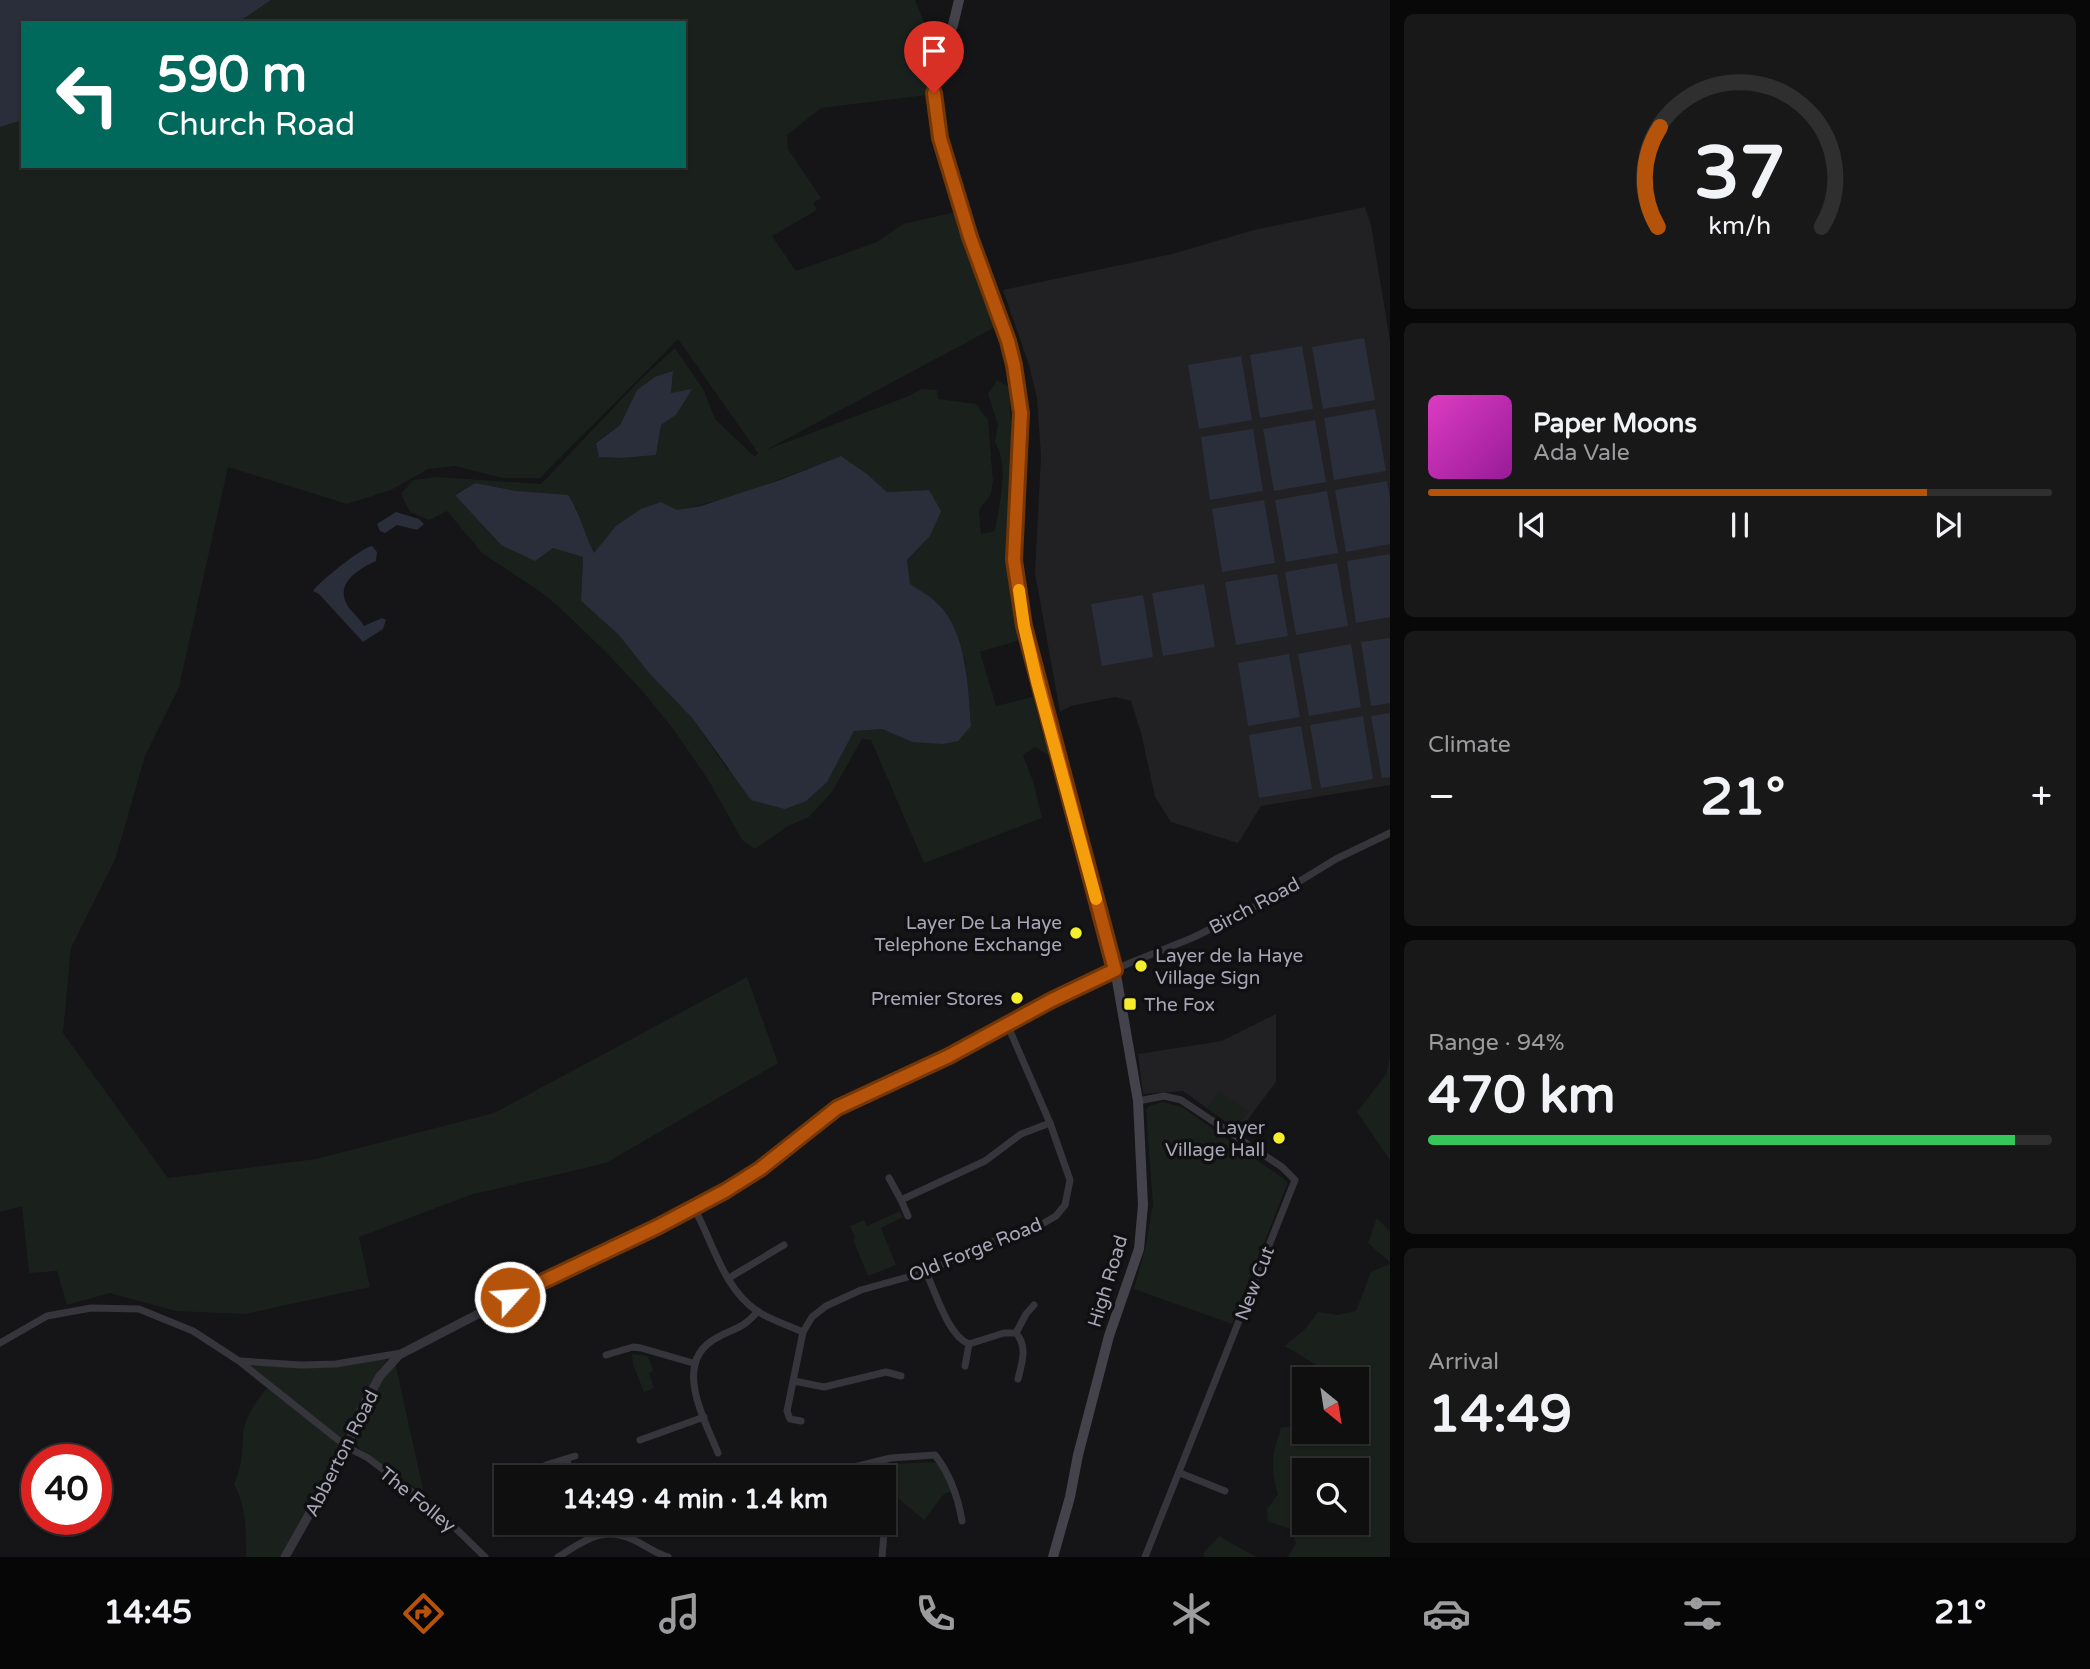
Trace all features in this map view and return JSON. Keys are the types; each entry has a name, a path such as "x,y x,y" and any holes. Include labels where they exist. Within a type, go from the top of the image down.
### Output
{"main road":[{"name":"High Road","path":"959,0 940,59 934,93 940,138 1014,365 1021,413 1014,560 1024,626 1115,970 1138,1101 1143,1205 1139,1249 1109,1336 1053,1557"}],"street":[{"name":"Birch Road","path":"1115,970 1235,917 1336,859 1390,833"},
{"path":"239,1361 336,1364 401,1353 694,1208 760,1169 837,1108 949,1056 1115,970"},
{"name":"Old Forge Road","path":"803,1332 812,1317 826,1306 861,1290 926,1272 1007,1235 1044,1223 1056,1216 1065,1205 1070,1180 1050,1122 1007,1024"},
{"name":"New Cut","path":"1138,1101 1164,1096 1181,1100 1282,1167 1295,1180 1145,1557"},
{"path":"901,1200 985,1161 1021,1134 1050,1122"},
{"path":"890,1178 908,1216"},
{"path":"694,1208 740,1295 758,1311 803,1332 787,1411 790,1419 801,1422"},
{"path":"729,1278 784,1245"},
{"path":"926,1272 958,1337 969,1344 1004,1333 1016,1333 1022,1340 1024,1349 1018,1379"},
{"path":"1016,1333 1034,1305"},
{"path":"933,1311 942,1307"},
{"name":"The Folley","path":"0,1343 47,1316 91,1308 139,1309 193,1331 239,1361 347,1447 368,1458 393,1477 443,1517 485,1557"},
{"path":"718,1453 692,1377 693,1363 704,1347 714,1339 743,1327 758,1311"},
{"path":"965,1366 969,1344"},
{"path":"606,1355 641,1348 693,1363"},
{"name":"Abberton Road","path":"285,1557 347,1447 361,1410 380,1376 401,1353"},
{"path":"265,1381 269,1363"},
{"path":"794,1381 824,1387 886,1372 901,1376"},
{"path":"640,1440 704,1417"},
{"path":"866,1465 891,1458 934,1452 947,1473 959,1504 962,1521"},
{"path":"546,1465 575,1456"},
{"path":"566,1460 569,1465"},
{"path":"1180,1473 1225,1491"},
{"path":"558,1557 601,1535"},
{"path":"619,1535 631,1538 668,1557"},
{"path":"882,1557 884,1535"}],"shaded area":[{"path":"271,0 915,0 936,51 927,95 821,108 787,135 788,149 821,198 813,203 817,210 772,236 796,271 877,242 903,224 956,212 997,326 766,450 922,389 937,390 938,399 976,404 988,420 993,481 991,494 979,510 981,534 995,531 1003,474 995,442 998,425 988,394 997,380 1009,387 1012,441 1008,552 1023,639 980,652 996,706 1033,697 1043,737 1049,742 1052,757 1035,747 1023,755 1042,818 924,863 871,740 862,739 832,792 809,817 788,826 755,849 742,840 709,781 674,730 607,653 541,592 482,553 447,511 429,520 410,512 401,494 413,480 436,477 541,484 641,379 675,348 703,389 715,419 755,457 758,453 678,339 540,478 502,478 455,466 428,469 391,490 347,504 228,467 179,687 145,756 116,857 71,948 63,1033 168,1178 316,1159 494,1113 747,977 778,1063 606,1163 470,1195 359,1237 370,1287 245,1314 176,1311 110,1293 67,1305 57,1271 29,1273 22,1206 0,1212 0,127 21,121 21,168 686,168 686,21 240,21","holes":["673,372 671,393 691,390 676,415 661,425 656,455 599,457 596,442 620,425 637,390","841,456 887,492 929,490 930,536 907,560 910,585 938,603 965,660 971,726 912,742 882,729 854,731 844,748 728,770 693,719 649,673 618,634 581,601 583,557 553,548 501,545 455,494 475,483 576,508 579,523 594,554 600,547 677,511 738,495"]},
{"path":"1365,207 1371,225 1390,341 1390,785 1261,806 1238,843 1171,822 1155,797 1131,701 1115,697 1071,706 1060,712 1035,573 1041,456 1037,398 1029,365 1003,290 1172,254 1254,230"},
{"path":"1276,1014 1276,1082 1239,1131 1183,1091 1143,1094 1138,1054 1222,1041"},
{"path":"1390,1058 1390,1160 1357,1112 1386,1075"},
{"path":"1219,1091 1249,1111 1237,1128 1208,1107"},
{"path":"1163,1102 1182,1107 1288,1182 1232,1324 1134,1289 1146,1245 1153,1204 1146,1110 1149,1106"},
{"path":"900,1211 903,1217 881,1228 896,1265 868,1276 850,1226 864,1220 867,1226"},
{"path":"1377,1218 1390,1232 1390,1262 1368,1243"},
{"path":"1390,1264 1390,1557 1288,1557 1296,1543 1292,1535 1369,1535 1369,1458 1292,1458 1292,1534 1289,1528 1268,1522 1267,1509 1278,1494 1273,1461 1281,1428 1292,1426 1292,1444 1369,1444 1369,1367 1320,1367 1285,1346 1305,1329 1318,1312 1337,1315 1356,1311 1371,1272"},
{"path":"632,1354 648,1356 653,1371 649,1373 654,1388 644,1392"},
{"path":"387,1360 342,1439 247,1365 345,1366"},
{"path":"395,1362 423,1489 421,1492 356,1444 355,1437 380,1380"},
{"path":"268,1387 339,1444 339,1451 281,1557 246,1557 245,1520 234,1484 240,1466 246,1421 255,1403"},
{"path":"934,1462 941,1466 953,1493 948,1492 942,1496 924,1520 896,1499 896,1465 888,1465"},
{"path":"1219,1536 1256,1557 1204,1557 1204,1553"}],"water":[{"path":"0,0 271,0 240,21 21,21 21,121 0,127"},
{"path":"1364,338 1375,400 1323,409 1312,347"},
{"path":"1302,346 1313,409 1260,418 1250,355"},
{"path":"1241,356 1252,420 1199,429 1188,365"},
{"path":"673,371 671,393 692,389 676,415 661,425 656,455 599,457 596,443 620,425 637,390 655,377"},
{"path":"1375,409 1386,471 1334,480 1324,418"},
{"path":"1315,420 1326,482 1274,491 1263,429"},
{"path":"1253,429 1263,491 1210,500 1201,437"},
{"path":"841,456 887,492 929,490 941,511 930,536 907,560 910,584 937,603 955,629 964,661 971,726 958,741 943,744 912,742 882,729 854,731 827,782 806,801 785,809 751,800 693,719 649,673 618,634 581,601 583,557 553,548 535,561 501,545 455,495 475,483 516,491 568,495 594,553 616,526 641,509 661,502 677,510 701,506"},
{"path":"1387,481 1390,499 1390,544 1346,552 1335,490"},
{"path":"1327,491 1338,553 1286,562 1275,500"},
{"path":"1264,500 1275,563 1222,572 1212,509"},
{"path":"396,512 419,519 424,524 417,530 397,525 385,533 380,531 377,524"},
{"path":"372,546 377,552 376,561 355,573 349,579 344,592 349,608 364,626 382,618 386,620 383,629 363,642 319,594 313,591 359,552"},
{"path":"1390,554 1390,617 1356,623 1347,561"},
{"path":"1337,563 1348,626 1296,635 1285,572"},
{"path":"1277,574 1288,636 1236,645 1225,582"},
{"path":"1204,584 1215,647 1163,656 1152,593"},
{"path":"1143,595 1153,657 1102,666 1091,604"},
{"path":"1390,638 1390,703 1371,706 1361,642"},
{"path":"1351,644 1361,707 1309,716 1298,654"},
{"path":"1289,654 1300,717 1248,726 1238,663"},
{"path":"1390,713 1390,777 1382,778 1371,716"},
{"path":"1363,716 1373,779 1321,788 1310,725"},
{"path":"1301,726 1312,789 1259,798 1249,735"}],"slow traffic":[{"path":"1019,590 1037,682 1096,899"}],"place":[{"name":"Layer De La Haye Telephone Exchange","path":"1076,933"},
{"name":"Layer de la Haye Village Sign","path":"1141,966"},
{"name":"Premier Stores","path":"1017,998"},
{"name":"The Fox","path":"1130,1004"},
{"name":"Layer Village Hall","path":"1279,1138"}],"route":[{"path":"510,1297 657,1227 725,1191 760,1169 837,1108 949,1056 1052,1000 1115,970 1024,626 1014,560 1021,413 1014,365 1008,341 970,237 940,138 934,93"}]}
